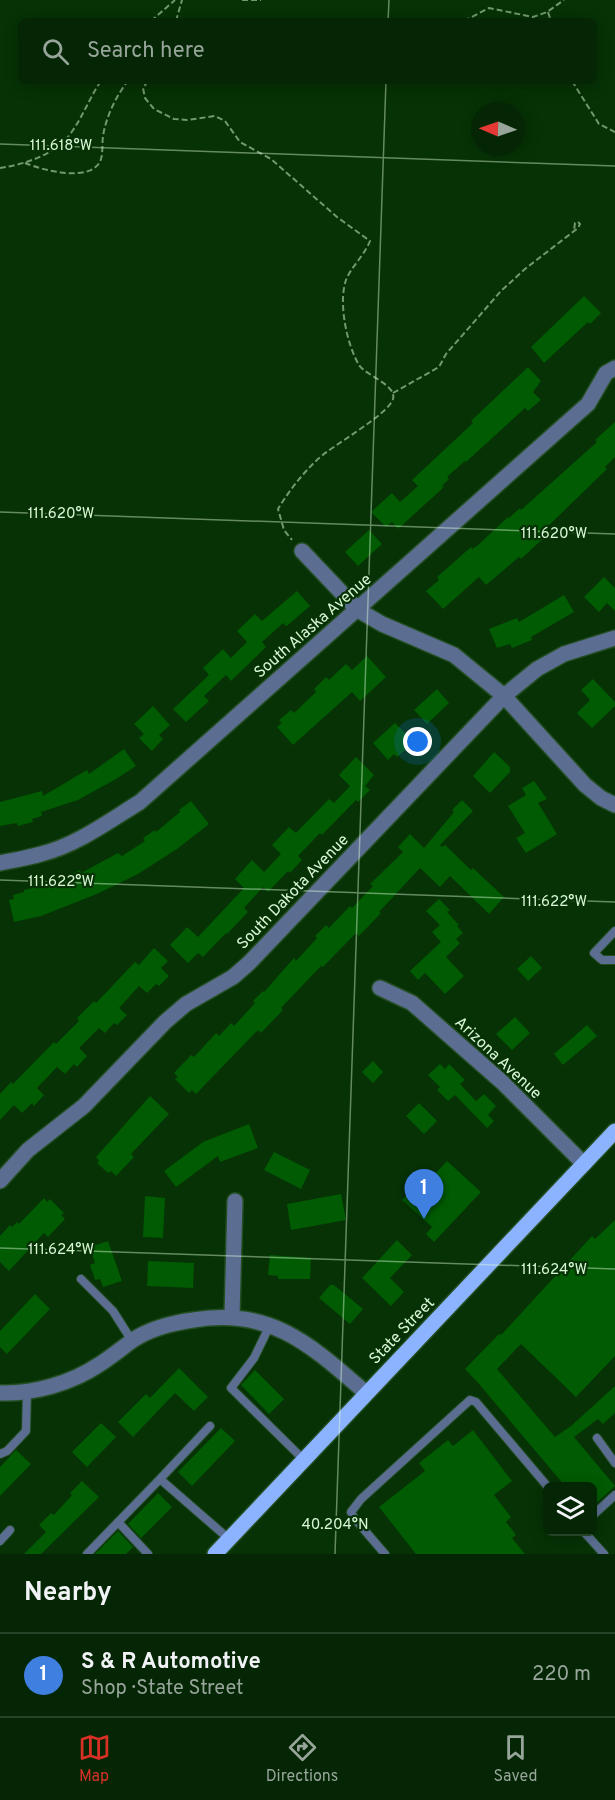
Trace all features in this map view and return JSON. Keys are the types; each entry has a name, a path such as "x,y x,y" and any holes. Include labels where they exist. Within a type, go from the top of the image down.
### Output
{"main road":[{"name":"State Street","path":"215,1554 615,1131"}],"street":[{"name":"South Alaska Avenue","path":"0,863 57,849 97,829 140,802 588,404 606,373 615,368"},
{"path":"302,551 358,610 382,624 453,655 504,696 585,785 601,798 615,805"},
{"name":"South Dakota Avenue","path":"0,1181 28,1150 84,1106 165,1022 186,1004 233,976 249,963 504,696 537,669 564,654 615,638"},
{"name":"Arizona Avenue","path":"380,988 412,1003 502,1082 584,1164"},
{"path":"232,1316 235,1201"},
{"path":"0,1393 27,1391 79,1377 152,1330 207,1317 232,1316 258,1320 304,1341 323,1354 366,1392"}],"lane":[{"path":"615,932 594,953 602,960 615,960"},
{"path":"81,1279 113,1311 132,1341"},
{"path":"270,1325 254,1358 231,1388 303,1459"},
{"path":"0,1454 7,1451 26,1431 27,1391"},
{"path":"385,1554 351,1512 361,1499 470,1400 476,1401 544,1482"},
{"path":"87,1554 210,1426"},
{"path":"597,1438 615,1463"},
{"path":"160,1479 229,1539"},
{"path":"597,1511 615,1495"},
{"path":"118,1522 148,1554"},
{"path":"0,1541 10,1530"},
{"path":"588,1536 604,1554"}],"path":[{"path":"154,18 175,0"},
{"path":"177,18 182,0"},
{"path":"242,0 261,0"},
{"path":"470,18 489,8 533,17 548,12 564,0"},
{"path":"548,12 550,18"},
{"path":"0,168 25,163 63,143 74,130 90,96 99,84"},
{"path":"25,163 71,173 85,173 94,169 101,161 105,128 114,104 126,84"},
{"path":"146,84 143,88 145,98 154,109 174,119 187,120 215,116 225,121 240,142 271,159 337,217 370,241 365,254 346,281 343,306 345,322 351,347 360,368 393,393"},
{"path":"574,84 599,124 615,132"},
{"path":"393,393 439,367 446,354 501,291 574,230"},
{"path":"302,551 284,530 278,509 304,473 320,457 368,424 392,402 393,393"}],"building":[{"path":"584,296 601,313 590,324 588,322 544,363 531,347"},
{"path":"528,367 541,381 533,392 541,400 528,411 525,408 447,477 449,479 442,486 444,487 398,529 392,522 386,527 371,512 392,493 400,502 418,486 412,480"},
{"path":"615,422 615,457 605,467 607,469 542,532 546,536 521,559 519,557 486,585 479,577 443,609 426,591 439,580 437,577 471,547 472,549 477,546 508,517 520,508 521,510 597,442 595,440"},
{"path":"369,530 382,544 358,566 345,552"},
{"path":"604,577 615,588 615,611 607,603 599,612 584,597"},
{"path":"297,591 310,606 288,625 283,623 262,642 266,647 231,681 226,675 204,696 209,701 186,722 173,709 209,675 203,668 223,649 231,658 247,642 237,631 255,614 262,621"},
{"path":"564,595 574,612 531,637 532,640 512,648 510,644 497,648 489,629 517,618 519,622"},
{"path":"367,656 386,677 360,701 352,692 293,745 277,727 282,723 279,720 291,710 294,713 316,692 314,689 326,677 329,680 346,664 352,670"},
{"path":"593,679 615,702 615,706 592,728 577,713 590,700 581,690"},
{"path":"437,689 449,703 427,724 414,710"},
{"path":"153,706 170,725 159,735 163,739 152,751 139,738 144,734 134,724"},
{"path":"395,723 414,742 397,757 394,754 388,760 373,743"},
{"path":"124,749 136,766 116,779 78,800 41,812 42,816 32,819 33,822 18,826 17,823 0,826 0,802 42,791 43,796 87,770 89,774"},
{"path":"494,752 510,767 510,772 490,793 473,776"},
{"path":"356,757 374,775 365,786 370,790 358,802 356,800 322,835 320,833 298,856 302,860 290,873 288,871 268,892 263,887 244,908 248,912 203,957 198,953 188,963 170,945 187,927 198,937 244,888 235,879 252,860 264,872 281,854 272,845 289,827 296,833 329,799 334,803 350,786 339,775"},
{"path":"534,781 547,799 538,803 557,834 526,853 516,838 525,833 508,806 526,795 522,788"},
{"path":"462,800 473,811 440,845 442,847 445,845 504,897 489,914 450,876 440,887 420,868 359,936 356,933 323,967 321,966 261,1033 258,1030 196,1094 192,1090 189,1093 175,1079 178,1077 174,1073 191,1055 194,1057 216,1033 219,1036 231,1023 234,1026 255,1003 253,1001 294,958 296,961 326,925 329,928 350,906 352,908 373,886 370,884 403,852 398,847 410,834 424,848"},
{"path":"191,801 209,824 177,849 138,874 97,894 41,916 14,922 9,900 14,899 13,895 39,886 39,889 80,870 81,873 118,853 122,856 145,841 143,838 155,830 156,832"},
{"path":"439,899 450,910 447,912 463,933 456,939 460,943 446,957 464,976 445,994 425,973 418,980 410,971 441,942 432,932 440,925 426,911"},
{"path":"154,948 168,961 161,968 169,976 147,993 139,986 119,1008 127,1015 117,1025 114,1023 105,1033 99,1028 79,1048 87,1056 77,1067 74,1064 65,1074 57,1067 37,1088 44,1095 34,1106 32,1103 22,1113 14,1105 0,1120 0,1094 11,1082 13,1084 54,1042 56,1044 79,1021 77,1018 94,1001 96,1003 135,962 139,965"},
{"path":"531,956 542,968 528,981 517,969"},
{"path":"515,1017 530,1033 512,1050 496,1034"},
{"path":"587,1025 597,1036 563,1065 554,1054"},
{"path":"373,1061 383,1072 373,1083 362,1072"},
{"path":"440,1064 445,1069 449,1064 465,1080 460,1084 476,1101 484,1094 496,1106 488,1115 494,1121 487,1128 455,1095 448,1101 437,1090 440,1087 428,1075"},
{"path":"150,1096 169,1114 131,1154 134,1157 116,1176 111,1171 108,1173 97,1163 99,1161 96,1157"},
{"path":"419,1103 437,1121 424,1134 406,1116"},
{"path":"249,1124 258,1148 220,1162 218,1156 176,1187 164,1171 203,1142"},
{"path":"274,1152 310,1170 301,1189 264,1170"},
{"path":"447,1161 481,1192 434,1242 426,1234 432,1227 402,1200 416,1185 421,1189"},
{"path":"341,1194 346,1220 291,1230 287,1204"},
{"path":"145,1196 165,1198 163,1238 143,1237"},
{"path":"44,1198 47,1202 50,1199 64,1213 61,1215 65,1219 48,1237 44,1233 9,1271 0,1262 0,1236 10,1225 12,1227 17,1222 19,1224"},
{"path":"615,1220 615,1356 576,1397 521,1344 497,1369 555,1437 571,1426 615,1386 615,1413 603,1424 598,1419 574,1437 615,1486 597,1502 597,1482 562,1482 465,1369 499,1334 501,1335 592,1236 595,1239"},
{"path":"397,1240 412,1255 390,1278 404,1292 391,1306 362,1278"},
{"path":"108,1241 122,1281 103,1287 100,1279 95,1280 90,1265 95,1263 90,1247"},
{"path":"270,1255 311,1258 310,1279 278,1279 278,1276 268,1275"},
{"path":"148,1261 194,1263 193,1288 147,1286"},
{"path":"330,1285 334,1285 363,1309 350,1324 319,1298"},
{"path":"35,1294 50,1309 7,1354 0,1347 0,1331"},
{"path":"179,1368 208,1397 194,1411 175,1393 133,1437 118,1422 146,1394 150,1398"},
{"path":"255,1370 284,1399 269,1414 241,1385"},
{"path":"101,1423 116,1437 87,1467 72,1452"},
{"path":"221,1428 235,1441 192,1486 178,1472"},
{"path":"473,1430 512,1481 494,1495 511,1517 506,1522 516,1535 512,1538 525,1554 416,1554 379,1507 425,1471 419,1463 448,1440 453,1446"},
{"path":"16,1450 31,1464 0,1496 0,1467"},
{"path":"82,1481 99,1497 41,1554 24,1554 46,1532 39,1525 51,1513 54,1515"},
{"path":"158,1493 172,1507 141,1538 128,1524"},
{"path":"118,1531 133,1547 126,1554 95,1554"}],"place":[{"name":"S & R Automotive","path":"424,1219"}]}
